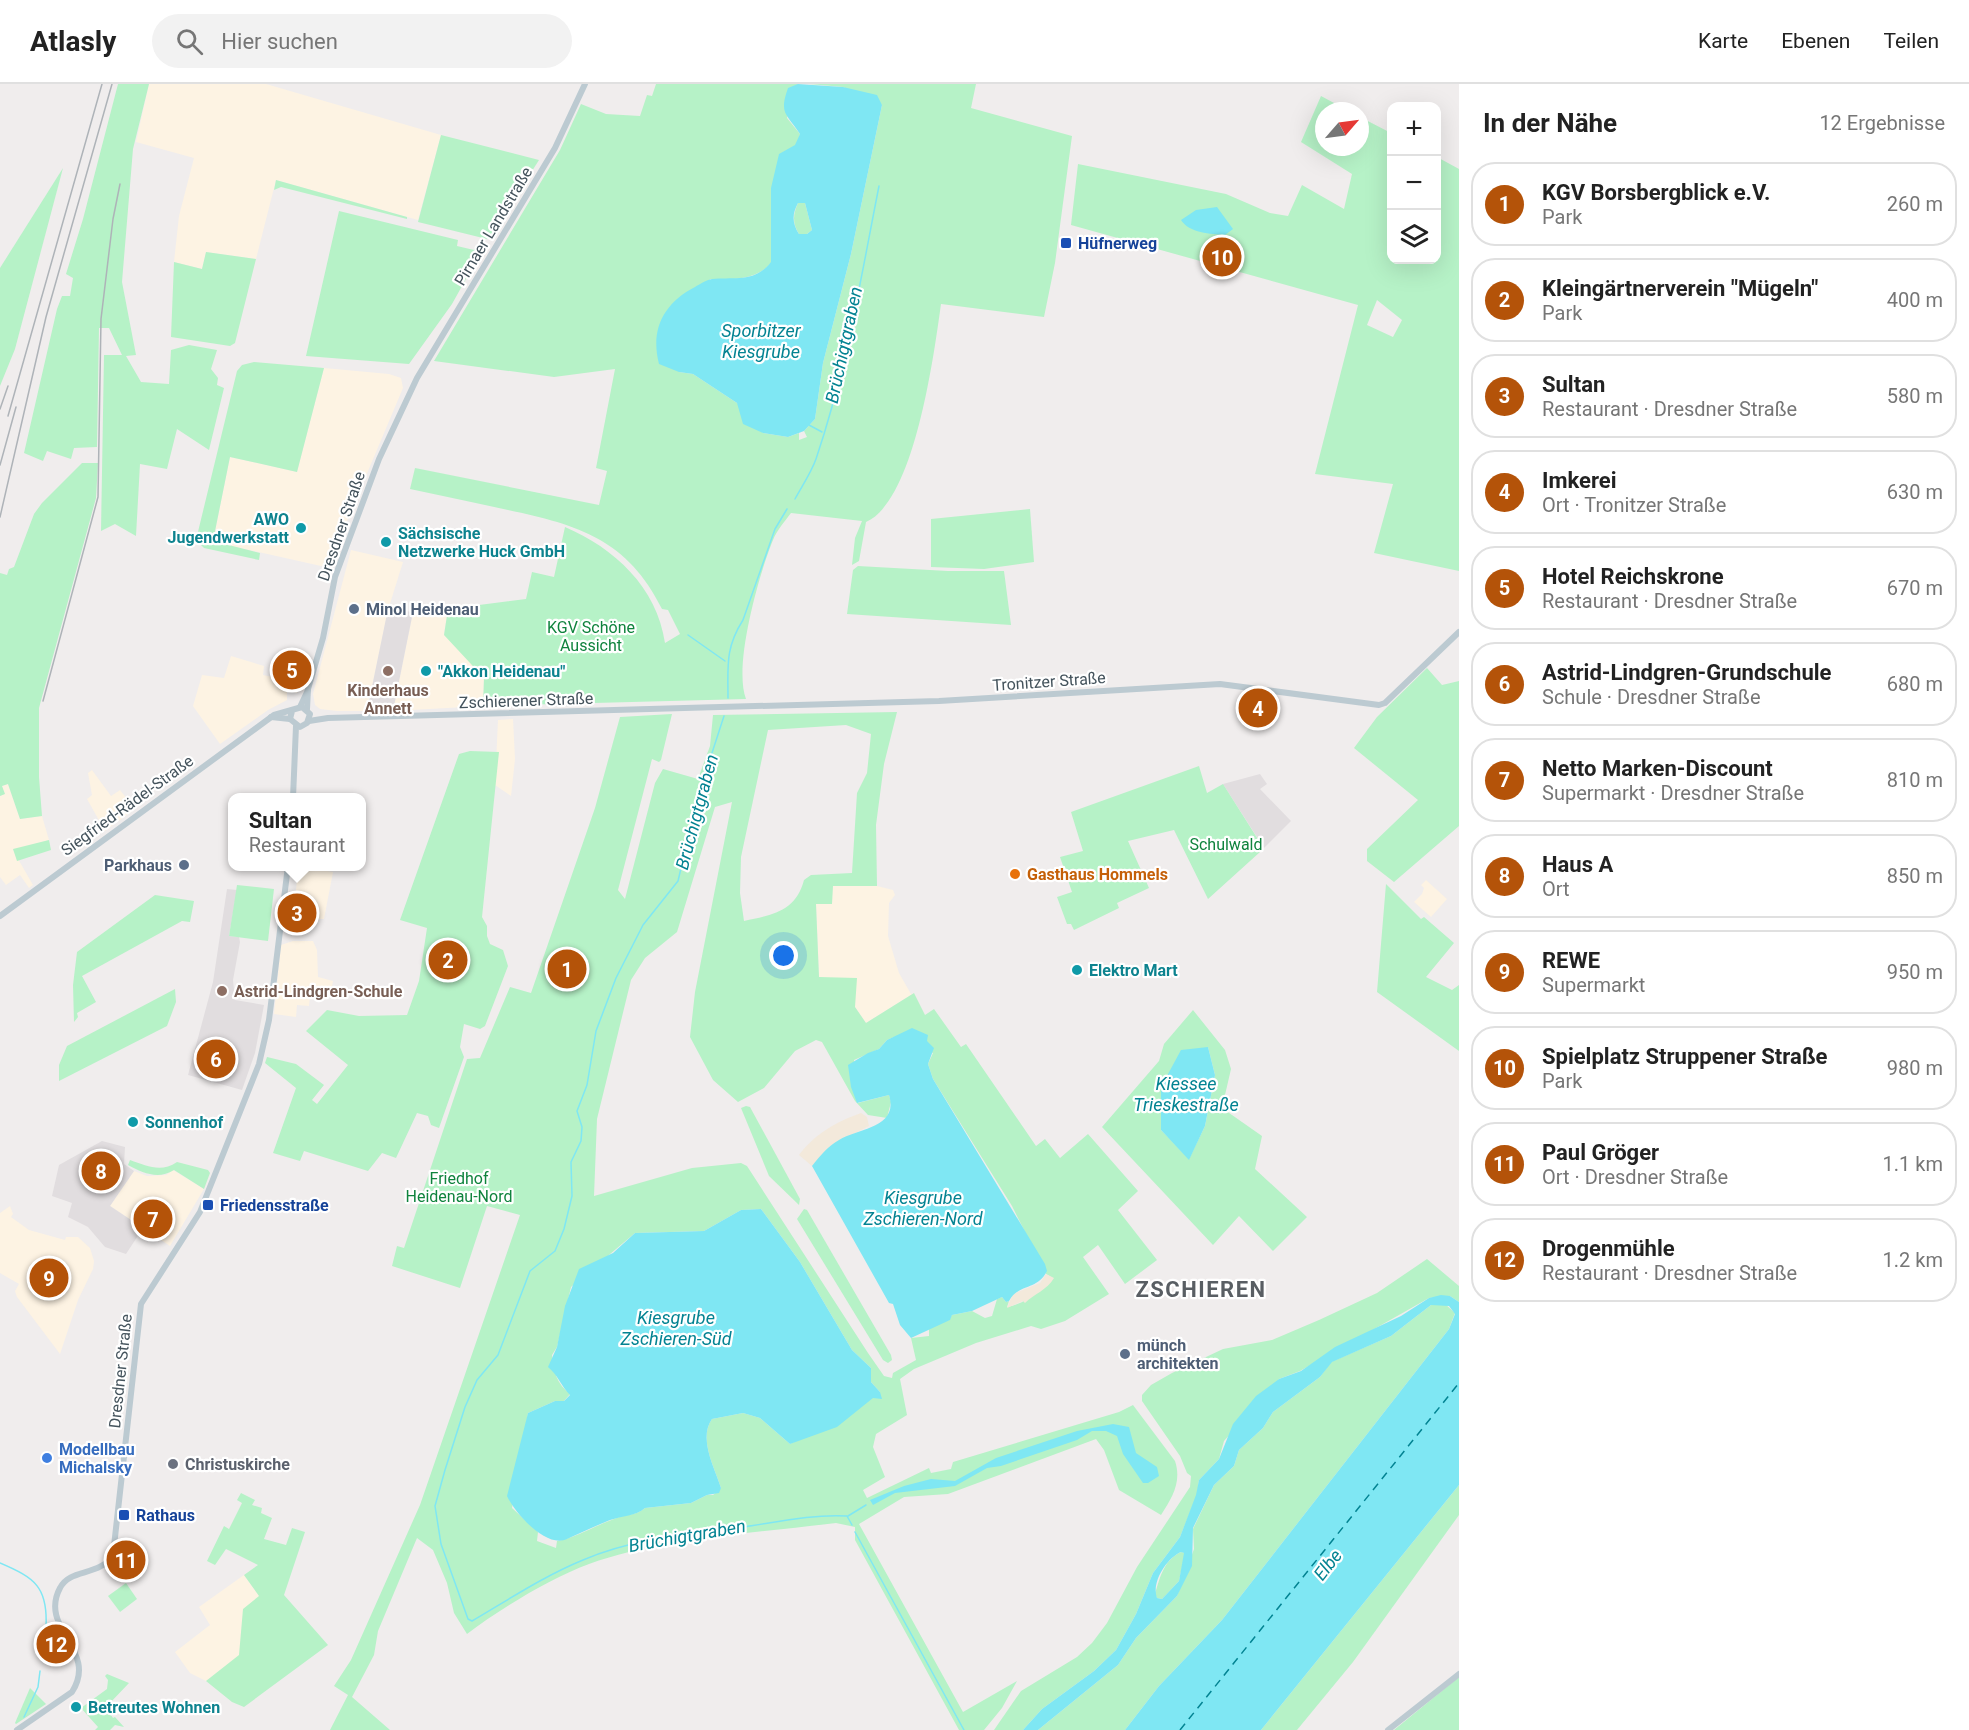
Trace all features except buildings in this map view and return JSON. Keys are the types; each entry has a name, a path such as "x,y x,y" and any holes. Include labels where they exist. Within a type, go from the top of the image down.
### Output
{"street":[{"name":"Pirnaer Landstraße","path":"417,378 555,148 585,84"},
{"name":"Dresdner Straße","path":"306,713 308,689 346,543 379,459 417,378"},
{"name":"Tronitzer Straße","path":"725,708 939,701 1220,684 1374,706 1385,703 1459,632"},
{"name":"Zschierener Straße","path":"306,713 328,718 725,708"},
{"name":"Siegfried-Rädel-Straße","path":"0,916 271,717 278,713 291,711 306,713"},
{"path":"290,719 291,711"},
{"path":"293,793 299,726 306,713"},
{"path":"271,717 290,719 299,726"},
{"name":"Dresdner Straße","path":"17,1730 72,1692 78,1683 79,1664 56,1618 56,1600 63,1583 69,1578 98,1570 113,1555 141,1304 200,1212 259,1064 269,1020 288,871"},
{"path":"1388,1730 1459,1674"}],"shaded area":[{"path":"149,84 266,84 441,135 418,220 276,180 256,259 206,252 202,269 174,262 179,216 194,158 136,142"},
{"path":"324,368 389,374 401,378 403,388 347,521 333,565 321,566 213,542 230,457 297,472"},
{"path":"351,550 403,562 388,610 367,711 320,709 315,705 313,694"},
{"name":"Kinderhaus Annett","path":"388,609 413,612 393,711 367,711"},
{"path":"448,609 444,634 484,677 483,706 393,711 413,612"},
{"path":"286,649 309,654 297,693 287,690 287,700 268,710 220,744 193,706 202,675 224,678 231,656 264,666 263,675 277,678"},
{"path":"513,719 515,759 511,796 495,785 498,720"},
{"path":"92,770 111,796 120,790 135,809 105,831 87,799 92,795 88,773"},
{"path":"1260,774 1267,784 1260,789 1291,821 1264,848 1223,784"},
{"path":"8,784 20,819 42,816 49,840 13,850 33,885 29,888 20,875 6,885 0,877 0,796 4,794 2,786"},
{"path":"298,871 333,872 324,919 313,919 312,927 288,924 291,900 295,900"},
{"path":"1426,880 1447,899 1431,917 1414,902 1422,894 1424,888 1421,885"},
{"path":"832,886 877,886 893,890 895,895 889,903 888,936 899,973 911,994 914,993 866,1023 855,1007 819,977 816,903 832,904"},
{"name":"Astrid-Lindgren-Schule","path":"227,889 237,890 229,936 239,937 240,942 233,980 235,1000 264,1005 255,1053 242,1090 188,1075 213,982"},
{"path":"293,941 313,941 317,950 318,977 333,981 331,992 311,987 309,1006 297,1005 296,1017 274,1014 281,945"},
{"path":"102,1141 125,1147 124,1164 134,1171 110,1206 143,1228 126,1254 105,1247 88,1227 68,1217 72,1203 52,1196 59,1165"},
{"path":"173,1170 204,1189 170,1246 110,1206 134,1171 147,1176 166,1175"},
{"path":"10,1206 13,1214 11,1217 29,1230 65,1240 66,1237 78,1237 90,1248 94,1261 93,1269 78,1300 60,1354 17,1297 15,1291 19,1284 0,1273 0,1213"},
{"path":"244,1575 259,1596 242,1648 239,1656 206,1681 190,1673 175,1652 210,1625 199,1607"}],"green space":[{"path":"118,84 149,84 133,149 122,282 136,355 126,356 141,382 169,384 171,350 189,345 217,350 211,369 218,378 217,385 224,388 209,450 177,429 167,469 140,464 136,536 115,524 101,531 104,355 122,355 109,328 99,328 97,447 74,448 71,459 47,451 43,461 24,453 57,309 62,296 70,296 73,278 66,274 83,219"},
{"name":"KGV Schöne Aussicht","path":"656,84 798,84 787,118 800,134 772,262 752,276 710,279 679,372 693,374 737,403 763,433 788,437 799,433 799,440 807,437 804,431 815,419 823,363 851,254 882,105 843,87 809,84 976,84 971,108 1072,136 1055,263 1044,317 941,304 927,389 909,457 897,486 883,509 866,522 859,561 852,565 855,538 862,521 791,513 775,536 767,555 749,620 743,665 746,699 483,706 484,678 444,635 448,609 526,599 532,572 554,577 565,527 600,546 616,558 643,587 653,604 665,643 680,634 668,610 662,609 649,586 634,567 617,551 599,539 557,522 410,489 415,468 599,505 607,471 596,468 615,369 554,377 434,361 560,150 581,104 606,114 640,116 647,95 652,96"},
{"path":"1321,96 1332,102 1318,102"},
{"path":"1315,110 1315,151 1301,142"},
{"path":"1369,122 1387,131 1387,264 1441,264 1441,159 1459,169 1459,571 1374,553 1393,484 1315,474 1358,305 1071,225 1078,164 1226,194 1270,213 1288,216 1302,185 1344,209 1352,174 1323,156 1369,156","holes":["1377,300 1402,320 1393,337 1367,325"]},
{"path":"441,135 539,160 487,239 418,222"},
{"path":"63,168 15,349 0,386 0,268"},
{"path":"276,180 407,217 407,219 281,187 274,190"},
{"path":"798,203 805,203 812,230 807,234 799,234 795,226 794,215"},
{"path":"339,211 458,240 457,246 474,250 476,246 481,252 452,304 409,364 306,356"},
{"path":"206,252 256,259 235,343 230,346 171,337 174,262 202,269"},
{"path":"254,362 324,368 297,472 230,457 213,541 260,553 259,560 204,548 196,540 237,371 242,365"},
{"path":"82,463 98,463 96,498 39,708 39,777 42,816 20,819 8,784 2,786 5,794 0,796 0,573 7,575 9,569 14,567 34,514 42,503"},
{"path":"1030,509 1034,562 984,569 931,567 931,519"},
{"path":"858,566 948,571 1004,571 1011,625 847,614 853,570"},
{"path":"1427,668 1442,685 1459,681 1459,826 1394,882 1367,861 1367,849 1418,800 1354,748 1377,717"},
{"name":"Friedhof Heidenau-Nord","path":"897,712 884,764 876,825 877,886 833,886 832,904 816,904 819,977 857,978 855,1007 866,1023 914,993 925,1015 934,1009 961,1047 966,1044 1036,1146 1045,1139 1060,1158 1088,1134 1138,1191 1118,1210 1157,1260 1125,1284 1098,1245 1083,1257 1109,1294 1065,1321 1041,1329 1031,1326 976,1343 914,1369 900,1379 907,1415 876,1434 873,1447 885,1477 863,1490 867,1498 929,1468 931,1473 951,1469 953,1462 1119,1412 1133,1405 1175,1461 1177,1483 1175,1490 1161,1515 1119,1490 1104,1450 1096,1439 948,1494 904,1497 859,1524 963,1712 1017,1681 1002,1708 984,1730 959,1730 855,1540 855,1527 836,1523 711,1537 618,1555 574,1570 542,1586 467,1634 454,1613 447,1583 433,1550 417,1538 378,1631 374,1655 352,1697 390,1730 330,1730 348,1695 334,1686 351,1660 420,1505 520,1215 487,1206 460,1288 392,1266 397,1246 404,1248 467,1059 480,1058 510,987 531,993 595,808 620,717 672,714 661,760 659,762 652,759 618,890 625,899 655,783 663,769 698,779 710,746 713,715","holes":["846,725 871,734 867,773 857,793 852,873 811,875 804,880 795,899 782,910 744,921 740,893 741,857 768,730","732,802 695,992 690,1037 713,1080 738,1102 764,1088 795,1051 816,1040 822,1042 855,1101 868,1115 887,1118 891,1102 889,1095 858,1103 854,1060 879,1049 887,1040 894,1037 933,1053 928,1064 933,1079 1012,1206 1046,1274 1051,1277 1037,1292 1020,1303 1007,1307 1009,1301 1006,1302 1002,1297 997,1299 992,1316 985,1318 972,1311 952,1315 949,1320 929,1327 929,1336 911,1338 916,1360 893,1373 892,1378 884,1376 868,1353 747,1166 741,1163 692,1168 594,1196 597,1119 631,980 645,958 677,932 715,807","761,1209 800,1262 852,1350 871,1368 871,1382 880,1392 860,1407 790,1444 760,1418 743,1413 712,1419 708,1427 707,1444 721,1488 713,1495 707,1495 691,1503 645,1508 637,1513 557,1541 556,1548 537,1541 538,1532 512,1508 528,1413 555,1401 564,1401 570,1394 556,1377 552,1355 557,1347 571,1287 635,1233 704,1231 741,1210"]},
{"path":"470,751 499,752 482,917 487,926 490,944 503,950 508,966 485,1026 480,1029 464,1024 460,1047 464,1057 439,1128 431,1125 428,1116 417,1113 396,1158 382,1153 368,1171 304,1151 300,1161 273,1153 296,1088 265,1063 267,1057 296,1064 324,1085 312,1100 317,1104 348,1065 306,1031 327,1010 359,1016 407,1015 419,981 427,928 400,920 459,754"},
{"name":"Schulwald","path":"1199,766 1207,793 1223,784 1261,844 1257,848 1260,852 1208,899 1174,830 1128,841 1149,888 1117,903 1119,908 1074,930 1071,924 1067,924 1057,897 1072,892 1060,857 1083,851 1071,812"},
{"path":"49,840 51,850 17,861 13,849"},
{"path":"1386,884 1421,919 1424,917 1454,943 1426,977 1452,990 1459,985 1459,1051 1377,992"},
{"path":"237,885 274,889 268,941 229,936"},
{"path":"155,895 194,901 190,922 182,921 82,976 96,1002 77,1013 78,1017 74,1022 73,985 77,952"},
{"path":"175,989 176,1002 167,1026 59,1081 59,1065 67,1046"},
{"path":"1193,1010 1225,1050 1231,1069 1222,1108 1262,1136 1255,1169 1307,1217 1273,1251 1239,1216 1213,1245 1102,1127 1159,1061 1164,1044","holes":["1208,1047 1215,1075 1205,1126 1189,1159 1161,1130"]},
{"path":"750,1107 800,1199 799,1205 769,1176 741,1108"},
{"path":"130,1160 160,1168 177,1162 208,1170 210,1173 204,1189 174,1170 162,1175 139,1171 128,1165"},
{"path":"804,1209 807,1210 891,1355 892,1360 888,1363 883,1360 797,1219"},
{"path":"1427,1259 1459,1286 1459,1302 1450,1296 1429,1298 1300,1371 1279,1379 1224,1441 1219,1459 1199,1480 1197,1495 1180,1537 1153,1573 1136,1614 1116,1650 1094,1671 1042,1709 1023,1730 994,1730 1021,1691 1077,1657 1092,1643 1107,1623 1137,1567 1190,1487 1191,1476 1187,1473 1180,1456 1142,1401 1142,1395 1151,1385 1223,1349 1272,1340 1319,1320 1377,1293"},
{"path":"1444,1303 1455,1313 1449,1329 1222,1620 1159,1686 1125,1730 1038,1730 1118,1665 1136,1638 1177,1596 1194,1549 1193,1529 1214,1485 1234,1466 1239,1450 1263,1428 1273,1412 1320,1377 1331,1362 1391,1336 1431,1305"},
{"path":"1459,1485 1459,1515 1353,1662 1297,1730 1261,1730"},
{"path":"241,1493 255,1500 252,1505 262,1508 261,1513 272,1518 264,1539 286,1545 292,1528 305,1532 284,1595 328,1645 244,1707 232,1702 206,1681 239,1655 243,1609 259,1596 244,1575 258,1565 226,1549 215,1565 207,1561 224,1526 229,1529 242,1503 237,1500"},
{"path":"1181,1552 1185,1553 1179,1581 1162,1599 1157,1598 1155,1594 1164,1570 1170,1560"},
{"path":"126,1583 137,1599 120,1612 108,1596"},
{"path":"107,1674 129,1683 108,1705 114,1713 111,1715 113,1718 115,1717 124,1727 115,1725 110,1730 95,1730 98,1727 81,1708 107,1689 108,1680 105,1676"},
{"path":"1459,1677 1459,1730 1394,1730"},
{"path":"30,1688 46,1704 16,1724 15,1723"}],"sand":[{"path":"861,1113 867,1117 869,1126 832,1145 812,1166 799,1155 812,1140 827,1129"},
{"path":"1046,1274 1054,1278 1048,1286 1025,1303 1023,1301 1007,1308 1013,1294 1040,1283"}],"water":[{"name":"Sporbitzer Kiesgrube","path":"798,84 843,87 877,95 882,105 851,254 823,363 815,419 804,431 788,437 763,433 743,424 737,403 693,374 679,372 659,364 656,339 662,318 684,293 710,280 751,276 765,269 771,262 771,188 779,154 795,145 800,134 785,113 784,103 788,88","holes":["798,203 805,203 812,230 807,234 799,234 795,226 794,215"]},
{"path":"1217,207 1233,229 1225,235 1189,228 1181,220 1196,210"},
{"name":"Kiesgrube Zschieren-Nord","path":"912,1028 928,1035 927,1041 934,1048 928,1064 933,1079 1045,1264 1047,1271 1038,1282 1013,1295 1009,1301 1006,1302 1002,1297 972,1311 952,1315 950,1320 911,1338 900,1325 893,1304 889,1303 812,1166 835,1142 883,1121 891,1106 889,1095 857,1103 851,1087 848,1065 879,1049 887,1040"},
{"name":"Kiessee Trieskestraße","path":"1208,1047 1215,1075 1205,1126 1189,1160 1161,1130 1161,1087 1181,1050"},
{"name":"Kiesgrube Zschieren-Süd","path":"761,1209 800,1262 852,1350 871,1368 871,1382 880,1392 882,1399 873,1398 837,1427 790,1444 760,1418 743,1413 712,1419 708,1427 707,1444 721,1488 719,1493 707,1495 691,1503 645,1508 559,1541 541,1534 516,1511 507,1496 528,1413 555,1401 564,1401 570,1395 548,1367 557,1347 565,1306 579,1269 613,1253 635,1233 704,1231 741,1210"},
{"name":"Elbe","path":"1441,1295 1450,1296 1459,1302 1459,1485 1261,1730 1125,1730 1159,1686 1222,1620 1449,1329 1455,1314 1449,1306 1431,1305 1391,1336 1332,1362 1320,1377 1273,1412 1263,1428 1239,1450 1234,1466 1214,1485 1193,1528 1192,1566 1177,1596 1136,1638 1118,1665 1038,1730 1023,1730 1042,1709 1094,1671 1116,1650 1136,1614 1153,1573 1180,1537 1196,1495 1199,1480 1219,1459 1233,1424 1256,1396 1279,1379 1301,1371 1335,1347 1401,1316 1429,1298","holes":["1181,1552 1184,1553 1179,1581 1162,1599 1157,1598 1156,1585 1162,1571 1170,1559"]},
{"path":"1113,1424 1129,1427 1136,1453 1157,1467 1159,1476 1148,1483 1143,1483 1123,1454 1117,1436 1106,1431 1092,1431 1077,1440 1001,1466 987,1468 955,1486 895,1493 873,1505 870,1500 904,1486 931,1479 955,1481 996,1458 1077,1431"}],"waterway":[{"name":"Brüchigtgraben","path":"795,499 816,459 827,426 852,324 879,186"},
{"path":"809,425 822,432"},
{"name":"Brüchigtgraben","path":"728,698 730,649 743,620 775,529 787,509"},
{"path":"688,635 725,661"},
{"name":"Brüchigtgraben","path":"724,716 698,796 678,881 643,925 616,978 596,1031 587,1085 577,1111 582,1127 581,1141 571,1162 572,1196 564,1229 555,1251 530,1271 498,1355 477,1380 465,1407 435,1506 441,1544 468,1619 472,1621 554,1573 622,1547 662,1538 808,1517 847,1516 852,1525"},
{"path":"848,1516 866,1505"},
{"name":"Brüchigtgraben","path":"855,1532 964,1730"},
{"path":"0,1563 22,1574 37,1586 45,1602 46,1627"},
{"path":"24,1717 38,1687 40,1671"}],"ferry route":[{"path":"1180,1730 1459,1383"}],"railway":[{"path":"8,416 102,84"},
{"path":"0,517 46,317 112,84"},
{"path":"43,701 98,497 101,319 113,219 120,184"},
{"path":"0,409 8,386"},
{"path":"0,465 16,407"}],"place":[{"name":"Hüfnerweg","path":"1066,243"},
{"name":"Spielplatz Struppener Straße","path":"1222,257"},
{"name":"AWO Jugendwerkstatt","path":"301,528"},
{"name":"Sächsische Netzwerke Huck GmbH","path":"386,542"},
{"name":"Minol Heidenau","path":"354,609"},
{"name":"Hotel Reichskrone","path":"292,670"},
{"name":"Kinderhaus Annett","path":"388,671"},
{"name":"\"Akkon Heidenau\"","path":"426,671"},
{"name":"Imkerei","path":"1258,708"},
{"name":"Parkhaus","path":"184,865"},
{"name":"Gasthaus Hommels","path":"1015,874"},
{"name":"Sultan","path":"297,913"},
{"name":"Kleingärtnerverein \"Mügeln\"","path":"448,960"},
{"name":"KGV Borsbergblick e.V.","path":"567,969"},
{"name":"Elektro Mart","path":"1077,970"},
{"name":"Astrid-Lindgren-Schule","path":"222,991"},
{"name":"Astrid-Lindgren-Grundschule","path":"216,1059"},
{"name":"Sonnenhof","path":"133,1122"},
{"name":"Haus A","path":"101,1171"},
{"name":"Friedensstraße","path":"208,1205"},
{"name":"Netto Marken-Discount","path":"153,1219"},
{"name":"REWE","path":"49,1278"},
{"name":"münch architekten","path":"1125,1354"},
{"name":"Modellbau Michalsky","path":"47,1458"},
{"name":"Christuskirche","path":"173,1464"},
{"name":"Rathaus","path":"124,1515"},
{"name":"Paul Gröger","path":"126,1560"},
{"name":"Drogenmühle","path":"56,1644"},
{"name":"Betreutes Wohnen","path":"76,1707"}],"district":[{"name":"ZSCHIEREN","path":"1201,1289"}]}
